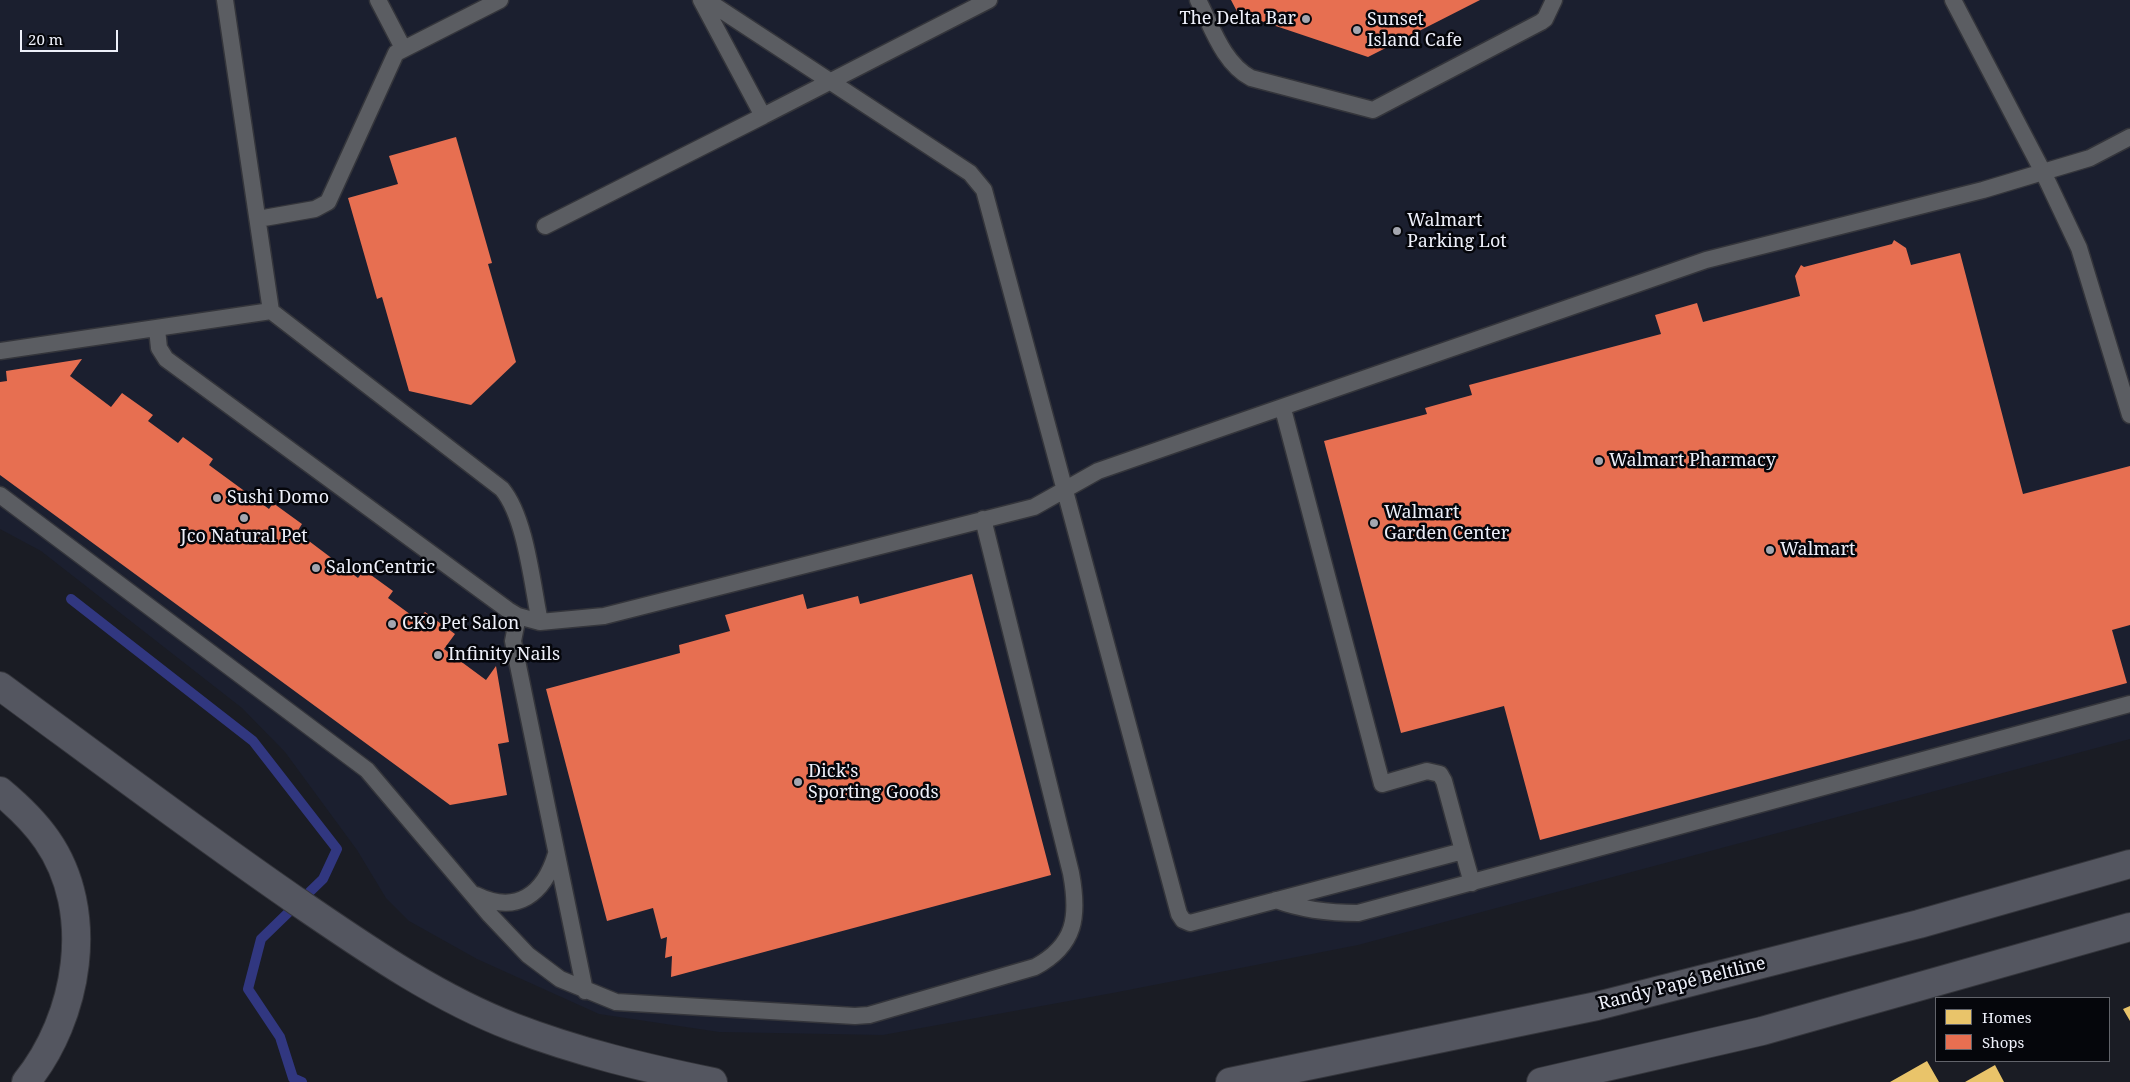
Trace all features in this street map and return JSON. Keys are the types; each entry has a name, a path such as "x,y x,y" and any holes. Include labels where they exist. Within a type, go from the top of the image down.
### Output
{"highway":[{"path":"0,686 242,863 381,958 457,1001 512,1027 608,1060 713,1082"},
{"path":"0,791 30,819 48,842 70,893 76,924 70,996 55,1037 37,1068 26,1082"},
{"name":"Randy Papé Beltline","path":"1230,1082 1597,1006 1919,924 2130,864"},
{"path":"1541,1082 1762,1031 2130,927"}],"lane":[{"path":"225,0 271,311 502,489 509,497 518,517 540,622"},
{"path":"378,0 403,48"},
{"path":"258,219 316,209 328,202 392,60 403,48 500,0"},
{"path":"701,0 763,116"},
{"path":"706,0 970,174 984,190 1179,914 1183,920 1190,922 1463,851"},
{"path":"546,226 988,0"},
{"path":"1198,0 1229,60 1241,73 1251,78 1373,110 1546,19 1554,0"},
{"path":"1953,0 2043,172 2079,248 2130,415"},
{"path":"157,329 159,348 166,358 518,616 540,622 604,616 1034,507 1098,471 1283,409 1706,260 1983,190 2090,158 2130,137"},
{"path":"0,351 271,311"},
{"path":"1283,409 1382,784 1427,771 1440,774 1444,781 1472,883"},
{"path":"0,495 367,770 472,893 528,955 560,979 585,991 616,1002 862,1016 1035,967 1050,959 1062,947 1073,926 1076,910 1073,885 983,519"},
{"path":"518,616 513,641 585,991"},
{"path":"1276,900 1304,909 1337,913 1358,912 1472,883 2130,704"},
{"path":"472,893 496,903 508,904 520,900 541,886 548,877 557,852"}],"shaded area":[{"path":"0,0 2130,0 2130,739 1358,945 883,1035 719,1032 599,1014 477,959 409,921 386,898 357,850 285,752 242,708 41,551 0,529"}],"building: Homes":[{"path":"2130,1006 2130,1021 2123,1009"},
{"path":"1927,1061 1939,1082 1890,1082"},
{"path":"1995,1065 2004,1082 1965,1082"}],"building: Shops":[{"path":"1231,0 1480,0 1368,57 1255,19 1244,25"},
{"path":"456,137 492,263 488,264 516,362 471,405 409,391 382,297 377,299 348,198 398,184 389,156"},
{"name":"Walmart","path":"1894,240 1906,248 1911,265 1960,253 2023,494 2130,466 2130,625 2112,630 2127,683 1540,840 1504,706 1401,733 1324,441 1427,414 1425,408 1472,395 1469,385 1661,334 1655,315 1697,303 1703,322 1800,296 1795,276 1801,265 1804,267 1892,244"},
{"path":"82,359 70,376 111,407 122,393 153,415 148,421 178,443 183,437 213,459 209,465 269,509 273,503 302,524 297,532 358,578 364,570 393,591 388,598 418,620 425,612 455,634 444,649 486,680 496,666 509,742 498,744 507,795 450,805 0,475 0,382 7,381 6,371"},
{"name":"Dick's Sporting Goods","path":"972,574 1051,875 671,977 672,956 665,958 667,937 661,939 653,908 607,921 546,689 680,653 679,645 730,631 725,615 803,594 807,609 858,596 860,604"}],"waterway":[{"path":"71,599 253,741 337,849 323,879 261,939 248,989 280,1037 293,1078 302,1082"}],"place":[{"name":"The Delta Bar","path":"1306,19"},
{"name":"Sunset Island Cafe","path":"1357,30"},
{"name":"Walmart Parking Lot","path":"1397,231"},
{"name":"Walmart Pharmacy","path":"1599,461"},
{"name":"Sushi Domo","path":"217,498"},
{"name":"Jco Natural Pet","path":"244,518"},
{"name":"Walmart Garden Center","path":"1374,523"},
{"name":"Walmart","path":"1770,550"},
{"name":"SalonCentric","path":"316,568"},
{"name":"CK9 Pet Salon","path":"392,624"},
{"name":"Infinity Nails","path":"438,655"},
{"name":"Dick's Sporting Goods","path":"798,782"}]}
